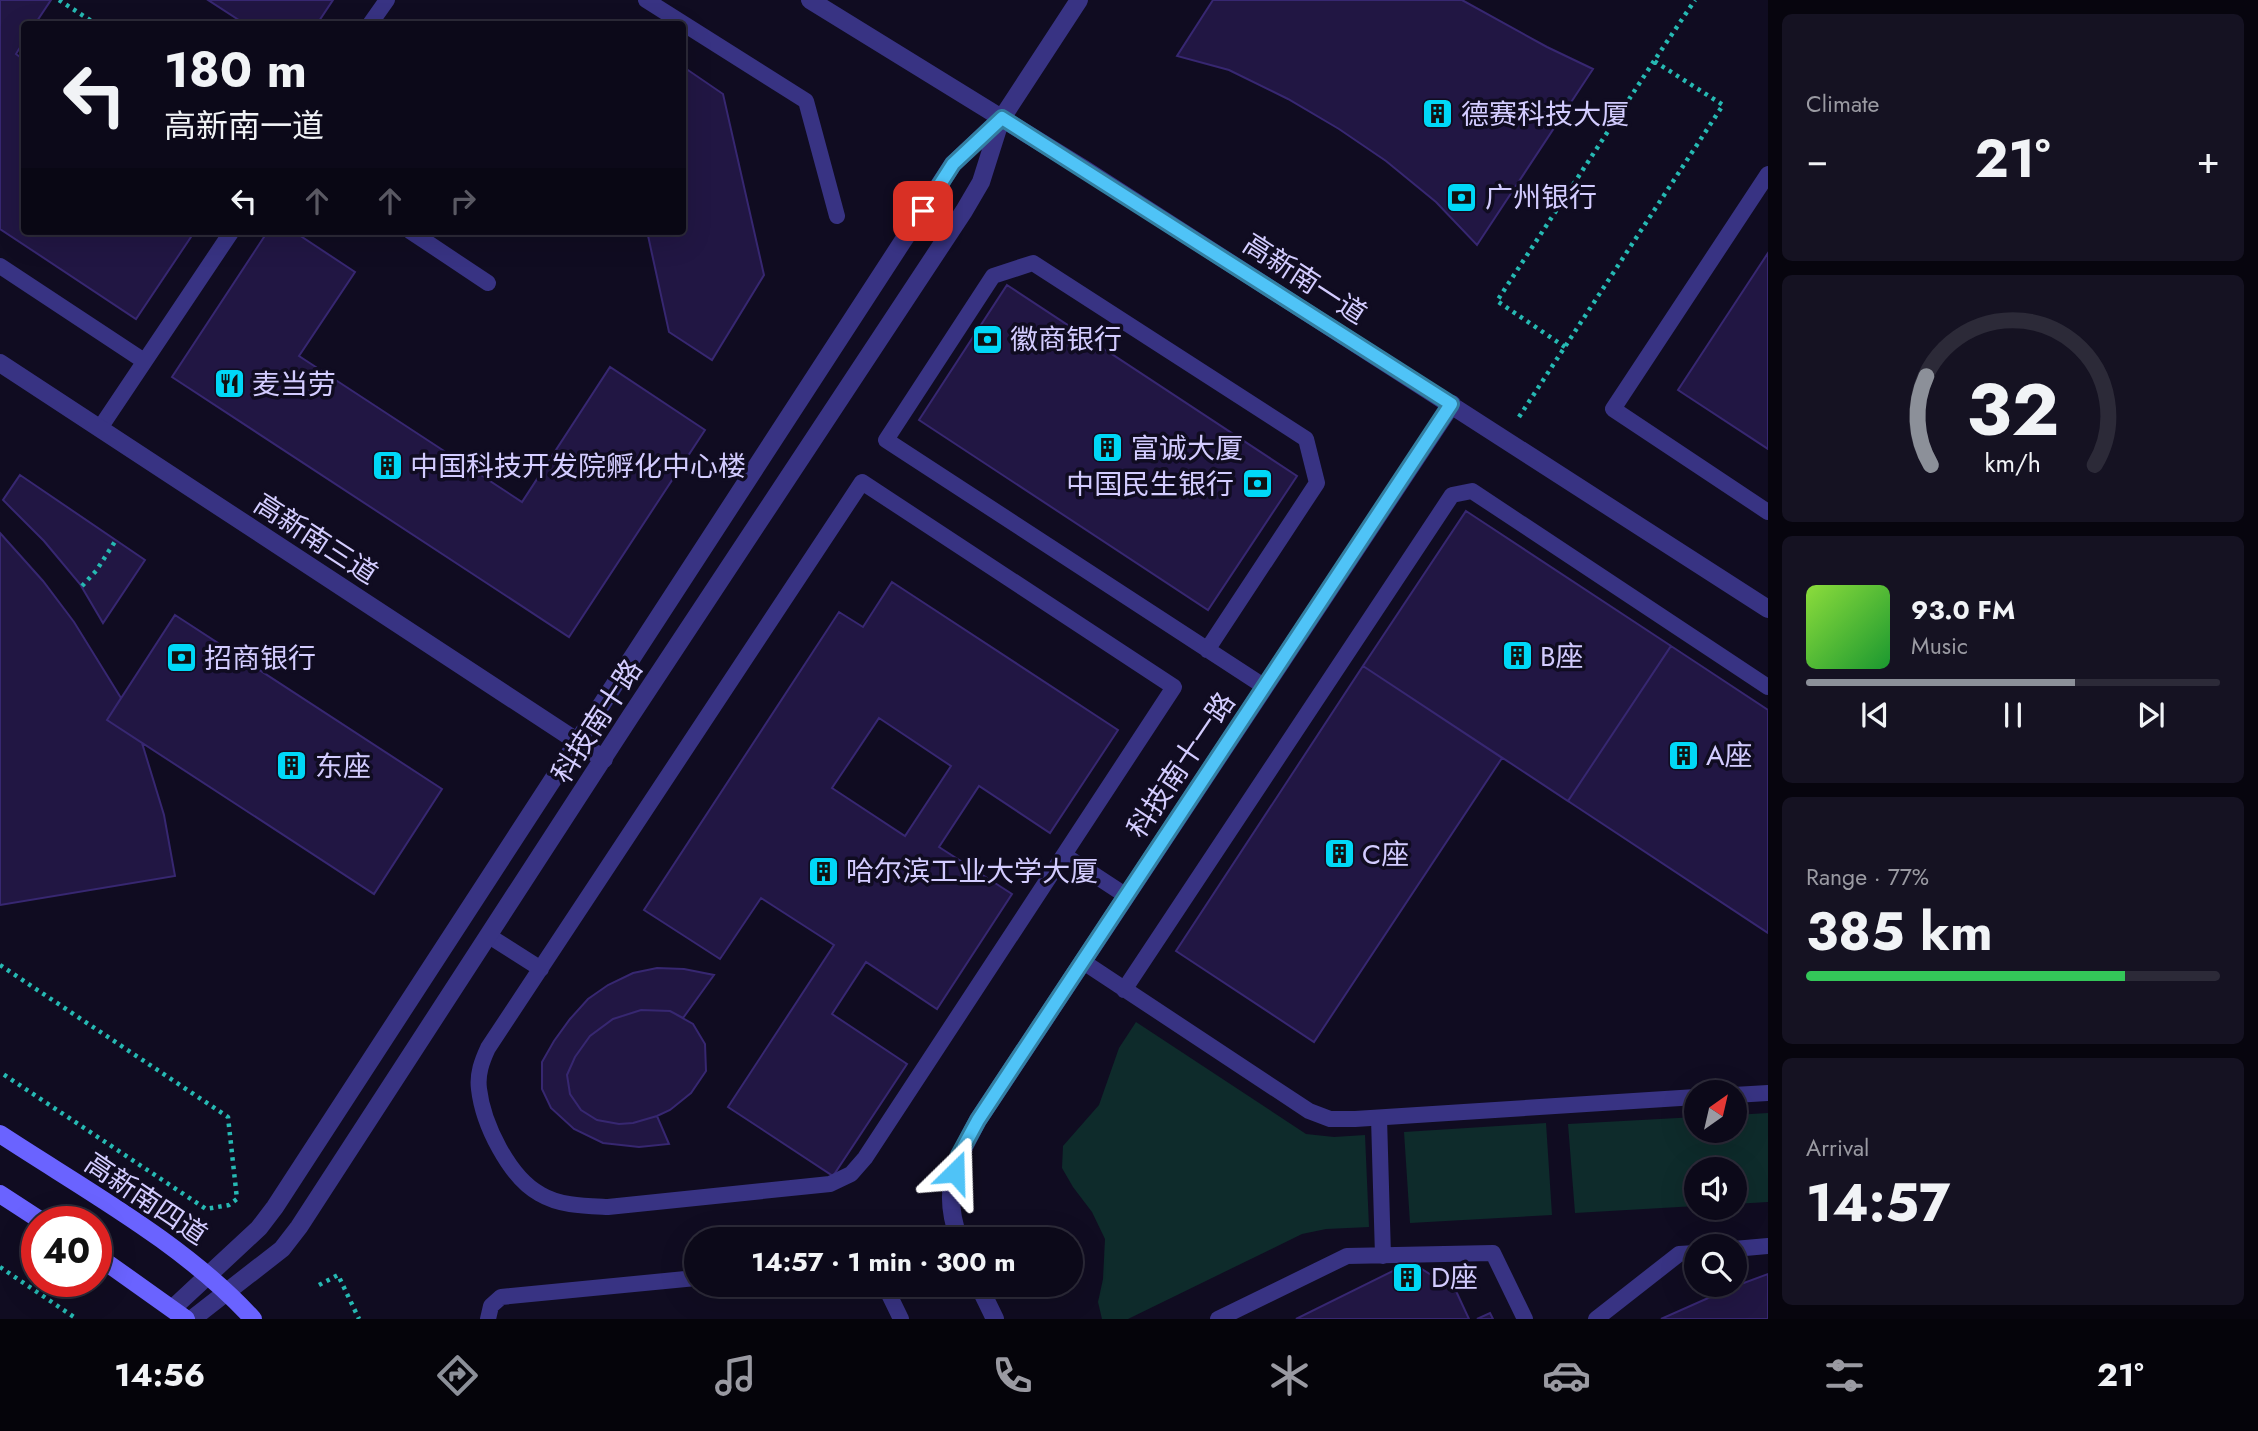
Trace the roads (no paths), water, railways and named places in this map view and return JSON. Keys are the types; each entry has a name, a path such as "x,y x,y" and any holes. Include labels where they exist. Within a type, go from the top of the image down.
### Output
{"main road":[{"name":"高新南四道","path":"0,1134 154,1234 209,1274 253,1319"},
{"path":"0,1194 21,1208"},
{"path":"112,1266 180,1313"}],"street":[{"name":"高新南一道","path":"810,0 1002,118 1768,609"},
{"name":"科技南十路","path":"180,1313 209,1274 259,1228 275,1207 953,164 1002,118 1079,0"},
{"name":"科技南十路","path":"192,1319 282,1249 299,1227 964,211 981,182 1002,118"},
{"name":"高新南三道","path":"0,363 604,759"},
{"name":"科技南十一路","path":"954,1227 950,1189 959,1155 978,1120 1451,404"},
{"path":"984,1297 995,1319"}],"lane":[{"path":"372,21 387,0"},
{"path":"646,0 679,21"},
{"path":"686,25 806,101 837,216"},
{"path":"1768,174 1613,409 1768,512"},
{"path":"100,428 229,235"},
{"path":"416,235 488,283"},
{"path":"1207,649 1317,483 1306,439 1033,263 993,276 886,440 1265,687"},
{"path":"0,266 144,361"},
{"path":"862,482 1174,687 1064,855 865,1158 851,1174 830,1184 608,1207 575,1206 541,1195 522,1183 505,1160 485,1115 478,1088 480,1066 488,1048 862,482"},
{"path":"1124,990 1452,495 1472,491 1768,687"},
{"path":"1064,855 1125,895"},
{"path":"489,936 541,969"},
{"path":"1082,961 1309,1111 1330,1119 1684,1098"},
{"path":"1747,1094 1768,1093"},
{"path":"1380,1118 1383,1256"},
{"path":"1747,1248 1768,1246"},
{"path":"1218,1319 1347,1256 1493,1253 1525,1319"},
{"path":"1596,1319 1679,1254 1684,1253"},
{"path":"488,1319 491,1306 501,1297 684,1279"},
{"path":"890,1297 901,1319"}],"place":[{"name":"德赛科技大厦","path":"1438,114"},
{"name":"广州银行","path":"1462,197"},
{"name":"徽商银行","path":"987,339"},
{"name":"麦当劳","path":"229,384"},
{"name":"富诚大厦","path":"1108,448"},
{"name":"中国科技开发院孵化中心楼","path":"387,466"},
{"name":"中国民生银行","path":"1257,484"},
{"name":"B座","path":"1517,656"},
{"name":"招商银行","path":"181,658"},
{"name":"A座","path":"1683,755"},
{"name":"东座","path":"292,766"},
{"name":"C座","path":"1339,854"},
{"name":"哈尔滨工业大学大厦","path":"823,871"},
{"name":"D座","path":"1408,1277"}]}
